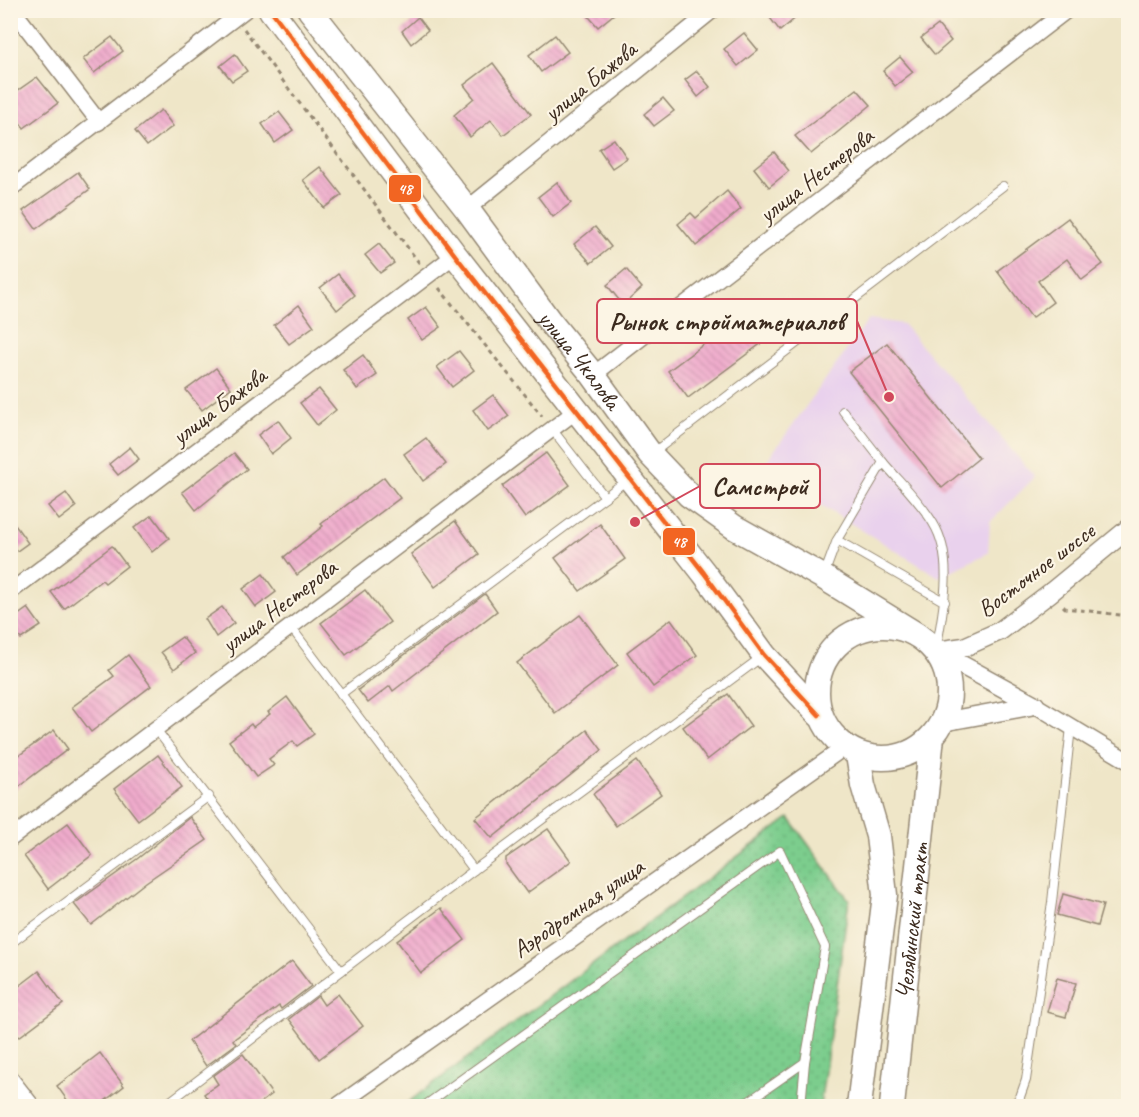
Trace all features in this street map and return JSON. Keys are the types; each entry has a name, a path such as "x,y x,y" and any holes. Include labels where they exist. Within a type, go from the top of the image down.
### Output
{"main road":[{"name":"улица Чкалова","path":"271,10 455,255 704,573 764,656 819,714"},
{"name":"улица Чкалова","path":"310,10 467,209 650,454 689,495 734,527 917,635"},
{"path":"893,626 917,635 936,651 947,674 949,699 937,730 902,756 880,759 851,751 819,714 816,680 831,649 859,629 893,626"},
{"name":"Челябинский тракт","path":"892,1107 937,730"},
{"name":"Челябинский тракт","path":"851,751 878,836 885,895 859,1107"}],"street":[{"path":"12,10 99,122"},
{"name":"улица Бажова","path":"467,209 713,10"},
{"name":"улица Нестерова","path":"593,375 1067,10"},
{"path":"10,189 240,14"},
{"name":"улица Бажова","path":"10,592 455,255"},
{"name":"улица Нестерова","path":"10,839 576,411"},
{"name":"Восточное шоссе","path":"936,651 964,647 1000,631 1128,529"},
{"path":"936,651 1035,705 1128,761"},
{"path":"937,730 1035,705"},
{"name":"Аэродромная улица","path":"337,1107 851,751"},
{"path":"10,1078 32,1107"}],"lane":[{"path":"650,454 1003,186"},
{"path":"843,411 929,517 940,538 944,554 945,602 936,651"},
{"path":"552,429 605,497"},
{"path":"823,578 837,540 883,462"},
{"path":"341,694 629,478"},
{"path":"837,540 945,602"},
{"path":"290,626 474,870"},
{"path":"165,1107 474,870 764,656"},
{"path":"1012,1107 1020,1097 1026,1080 1052,902 1071,727"},
{"path":"155,728 341,971"},
{"path":"10,944 208,796"},
{"path":"424,1107 780,851 825,946 805,1062 801,1107"},
{"path":"742,1107 805,1062"}],"path":[{"path":"240,14 429,275 552,429"},
{"path":"1050,593 1065,608 1128,616"}],"shaded area":[{"path":"869,319 903,324 1035,477 990,522 988,553 939,577 761,469"}],"green space":[{"path":"789,818 849,900 820,1106 403,1106"}],"building":[{"path":"583,10 619,10 598,27"},
{"path":"764,10 805,10 780,31"},
{"path":"418,17 428,30 411,44 402,31"},
{"path":"938,25 951,41 935,55 921,38"},
{"path":"744,33 758,50 738,66 724,49"},
{"path":"555,35 568,52 541,72 529,55"},
{"path":"112,37 123,51 94,73 83,59"},
{"path":"235,54 247,71 232,81 220,66"},
{"path":"900,57 913,72 895,86 883,71"},
{"path":"493,63 531,114 503,135 491,120 470,137 454,115 474,98 464,85"},
{"path":"697,71 710,87 698,97 685,80"},
{"path":"37,77 58,103 24,128 10,110 10,96"},
{"path":"857,89 871,105 811,154 795,136"},
{"path":"663,98 674,111 654,126 644,114"},
{"path":"161,110 173,126 147,146 135,131"},
{"path":"279,112 293,130 275,143 262,124"},
{"path":"614,139 627,158 612,168 599,149"},
{"path":"774,152 789,171 769,187 754,168"},
{"path":"320,167 342,195 324,208 303,180"},
{"path":"78,172 90,189 36,229 23,211"},
{"path":"557,182 571,203 553,217 538,197"},
{"path":"727,191 741,209 696,246 678,224 691,213 696,218"},
{"path":"1068,218 1103,264 1082,280 1067,259 1038,281 1053,302 1032,318 997,271"},
{"path":"595,227 611,247 591,263 574,244"},
{"path":"379,244 394,263 380,273 365,255"},
{"path":"626,269 642,288 623,305 607,285"},
{"path":"338,274 355,295 337,310 320,288"},
{"path":"299,305 314,326 289,344 274,325"},
{"path":"426,307 441,327 422,340 408,320"},
{"path":"743,315 763,342 688,398 668,371"},
{"path":"887,343 979,458 942,488 849,372"},
{"path":"459,351 474,370 452,387 437,367"},
{"path":"363,355 377,375 357,389 343,370"},
{"path":"216,368 231,388 202,410 186,390"},
{"path":"319,389 336,410 317,425 300,403"},
{"path":"493,395 509,416 488,431 473,410"},
{"path":"278,420 291,438 271,454 258,435"},
{"path":"426,438 446,464 423,481 404,454"},
{"path":"130,447 139,459 118,475 109,464"},
{"path":"234,453 247,469 196,510 182,492"},
{"path":"546,453 570,485 525,518 502,486"},
{"path":"384,477 400,498 297,575 284,557 323,526 321,524"},
{"path":"66,493 76,507 59,520 48,506"},
{"path":"152,515 169,538 152,552 134,528"},
{"path":"10,518 28,543 17,551 10,544"},
{"path":"455,521 479,554 435,587 411,554"},
{"path":"600,524 625,559 580,591 555,558"},
{"path":"112,546 127,566 105,583 102,580 64,609 51,592"},
{"path":"263,574 276,592 256,607 243,589"},
{"path":"365,590 390,622 346,655 321,623"},
{"path":"485,594 497,611 393,691 390,686 368,703 358,690"},
{"path":"222,607 234,623 216,637 205,619"},
{"path":"28,608 41,626 21,639 10,626 10,621"},
{"path":"580,615 618,665 555,713 517,663"},
{"path":"671,619 697,655 653,687 627,652"},
{"path":"182,637 195,653 174,669 161,652"},
{"path":"128,655 151,686 91,732 72,707 114,676 109,670"},
{"path":"728,694 751,726 707,760 683,727"},
{"path":"287,697 314,734 297,746 293,741 269,759 274,765 256,777 229,741 251,724 253,727"},
{"path":"54,730 68,749 10,793 10,762"},
{"path":"587,730 602,750 492,838 475,818"},
{"path":"158,755 182,787 138,820 114,789"},
{"path":"637,761 661,794 616,826 593,794"},
{"path":"190,817 207,840 146,882 91,925 74,904"},
{"path":"68,823 92,855 48,889 24,856"},
{"path":"548,829 571,861 527,893 506,864 506,858"},
{"path":"1063,894 1103,905 1097,926 1057,915"},
{"path":"441,908 465,940 421,973 397,941"},
{"path":"292,961 311,986 281,1009 279,1006 233,1040 236,1044 206,1066 189,1041"},
{"path":"39,971 63,1004 19,1037 10,1026 10,993"},
{"path":"1057,978 1076,983 1066,1017 1047,1012"},
{"path":"338,994 363,1026 319,1059 289,1019 318,996 324,1005"},
{"path":"100,1053 124,1086 97,1107 72,1107 57,1086"},
{"path":"243,1054 272,1094 255,1107 213,1107 204,1094 218,1084 213,1076"}],"transit line":[{"name":"48","path":"271,10 455,255 704,573 764,655 819,715"}],"place":[{"name":"Рынок стройматериалов","path":"889,397"},
{"name":"Самстрой","path":"635,522"}]}
